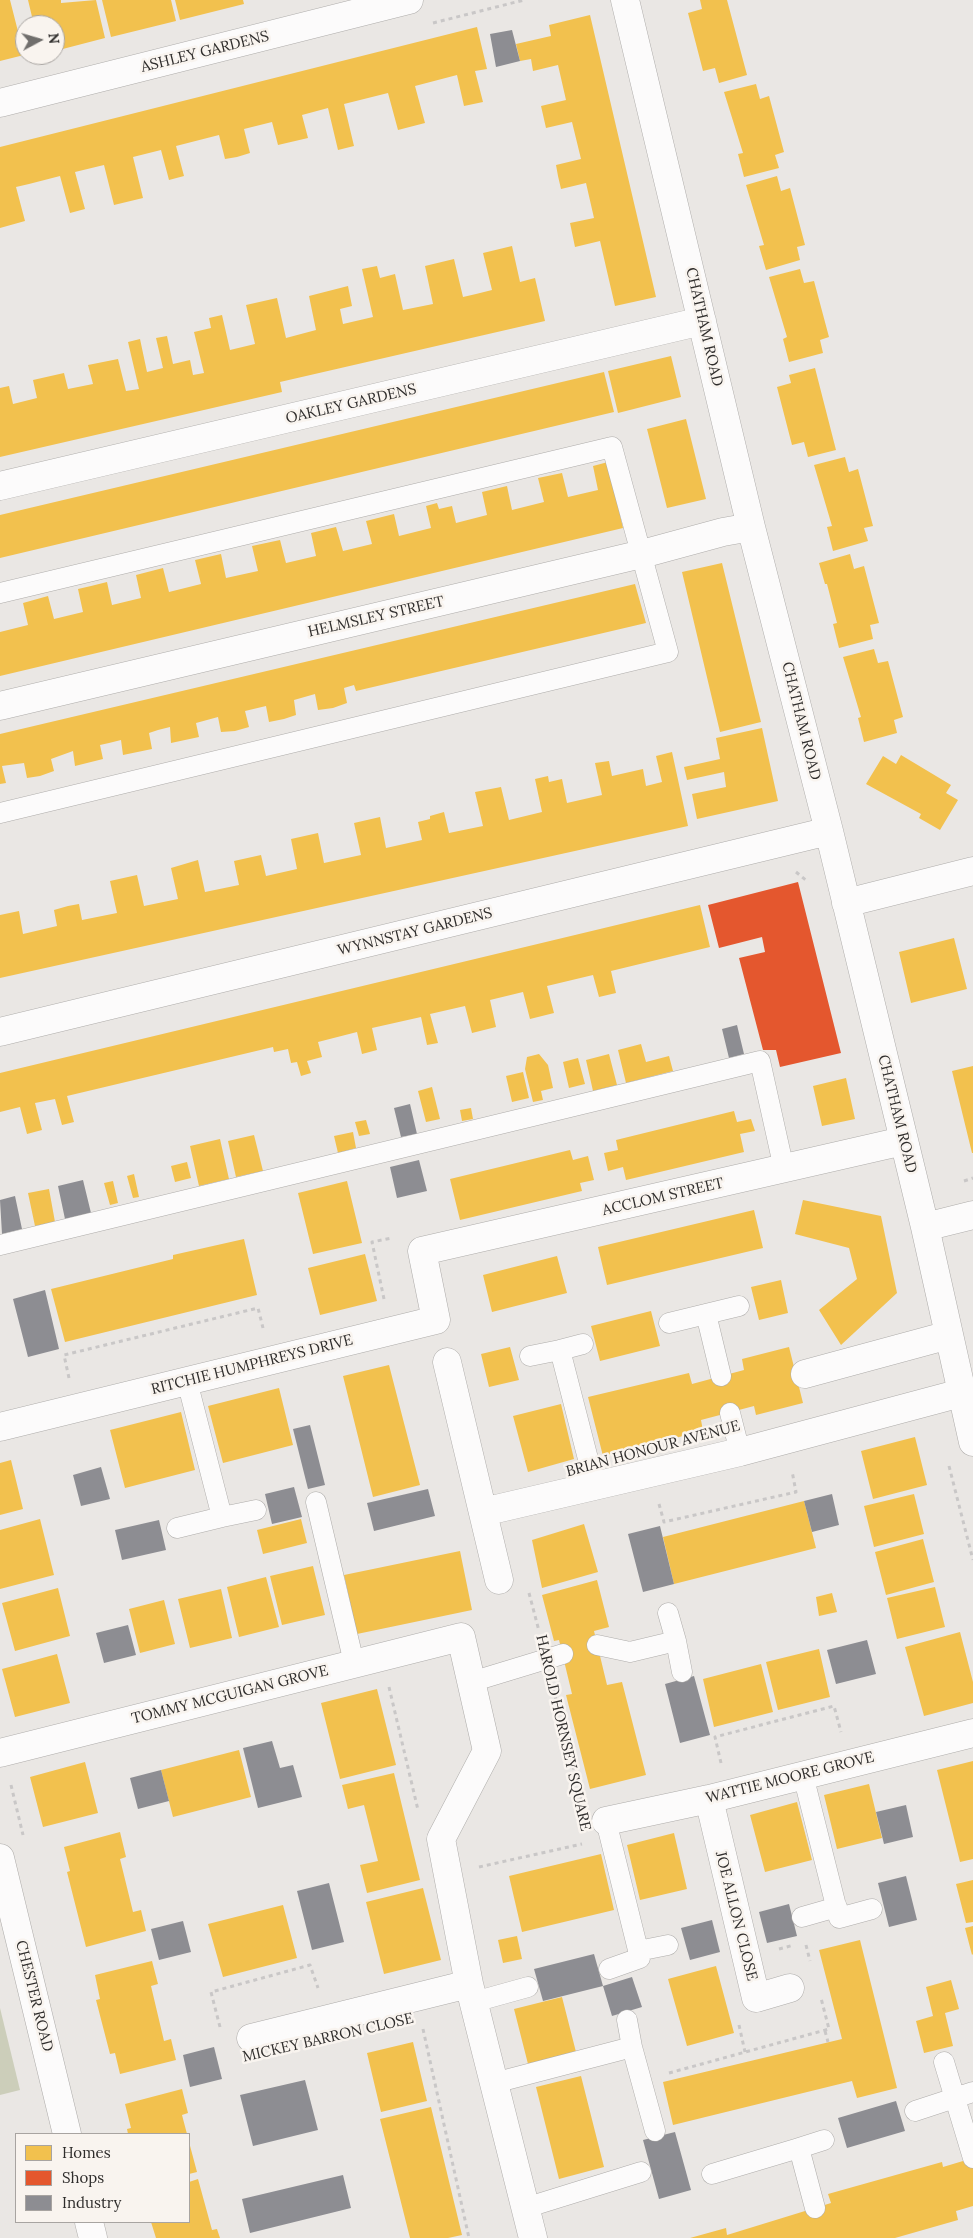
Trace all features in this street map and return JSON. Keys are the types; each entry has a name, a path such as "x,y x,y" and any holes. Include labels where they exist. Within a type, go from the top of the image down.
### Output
{"street":[{"name":"ASHLEY GARDENS","path":"0,103 409,0"},
{"name":"CHATHAM ROAD","path":"625,0 751,527 830,831 973,1442"},
{"name":"OAKLEY GARDENS","path":"0,486 702,321"},
{"name":"HELMSLEY STREET","path":"0,706 642,554 723,532 751,527"},
{"name":"WYNNSTAY GARDENS","path":"0,1032 830,831"},
{"path":"846,903 973,871"},
{"name":"ACCLOM STREET","path":"422,1251 903,1141"},
{"path":"924,1227 973,1215"},
{"name":"RITCHIE HUMPHREYS DRIVE","path":"0,1427 436,1320 422,1251"},
{"path":"805,1374 949,1335"},
{"path":"447,1362 499,1580"},
{"name":"BRIAN HONOUR AVENUE","path":"483,1512 740,1452 961,1393"},
{"name":"TOMMY MCGUIGAN GROVE","path":"0,1753 461,1637 471,1682"},
{"path":"471,1682 487,1751 441,1839 471,1993 533,2238"},
{"name":"WATTIE MOORE GROVE","path":"606,1821 708,1799 973,1733"},
{"name":"JOE ALLON CLOSE","path":"708,1799 756,1998 790,1988"},
{"name":"CHESTER ROAD","path":"0,1858 67,2133"},
{"path":"251,2038 471,1993"},
{"path":"89,2223 93,2238"}],"lane":[{"path":"0,593 612,447 668,652 0,813"},
{"path":"0,1245 760,1061 784,1169"},
{"path":"670,1323 739,1306"},
{"path":"706,1314 721,1376"},
{"path":"530,1356 583,1344"},
{"path":"560,1350 595,1486"},
{"path":"187,1381 222,1517"},
{"path":"730,1413 740,1452"},
{"path":"316,1502 354,1663"},
{"path":"176,1528 256,1510"},
{"path":"668,1613 682,1672"},
{"path":"597,1645 630,1652 676,1641"},
{"path":"471,1682 554,1657"},
{"path":"803,1775 839,1918 872,1909"},
{"path":"606,1821 640,1958 609,1969"},
{"path":"802,1917 837,1907"},
{"path":"638,1951 668,1945"},
{"path":"471,1993 528,1987"},
{"path":"627,2020 632,2047 655,2131"},
{"path":"494,2083 632,2047"},
{"path":"944,2062 964,2095 973,2158"},
{"path":"915,2110 964,2095"},
{"path":"712,2174 824,2140"},
{"path":"799,2148 815,2208"},
{"path":"525,2208 641,2172"}],"path":[{"path":"386,1304 372,1242 400,1236"},
{"name":"RITCHIE HUMPHREYS DRIVE","path":"70,1382 64,1355 258,1308 265,1336"},
{"path":"947,1458 973,1560"},
{"name":"HAROLD HORNSEY SQUARE","path":"530,1594 554,1657 583,1804"},
{"path":"386,1677 418,1811"},
{"name":"HAROLD HORNSEY SQUARE","path":"471,1869 588,1842"},
{"path":"222,2035 211,1992 310,1965 316,1988 324,1990"},
{"name":"MICKEY BARRON CLOSE","path":"423,2025 469,2238"},
{"path":"825,2030 828,2042"},
{"path":"666,2074 745,2052"}],"green space":[{"path":"0,2008 20,2090 0,2095"}],"building: Homes":[{"path":"0,0 10,0 15,20 15,57 0,61"},
{"path":"28,0 61,0 61,3 96,0 105,38 65,48 65,15 32,15"},
{"path":"102,0 171,0 176,21 111,37"},
{"path":"175,0 243,0 244,4 180,20"},
{"path":"700,0 727,0 747,75 719,83 715,68 703,71 688,13 702,9"},
{"path":"590,15 656,297 615,306 600,241 575,247 570,223 594,218 586,183 561,189 556,165 581,159 572,122 546,128 541,106 566,100 558,65 533,71 531,59 520,61 516,44 551,36 549,25"},
{"path":"477,27 487,69 475,71 483,102 464,106 457,75 415,86 425,123 398,130 388,93 344,104 354,146 338,150 328,108 302,115 308,138 278,145 272,122 244,129 250,153 237,157 225,159 219,135 176,146 184,176 169,180 161,150 133,157 143,198 114,205 104,165 75,172 85,209 70,213 60,176 16,187 25,221 0,228 0,147"},
{"path":"756,84 760,99 769,96 784,152 775,155 779,168 744,177 738,154 743,153 724,92"},
{"path":"777,176 781,191 790,188 805,245 797,247 800,260 766,270 759,246 764,245 746,185"},
{"path":"512,246 520,282 535,278 545,321 280,382 282,392 0,457 0,388 9,386 13,404 37,398 33,380 64,373 68,389 93,384 88,365 118,359 126,391 139,389 128,342 140,339 147,372 163,368 156,338 167,336 173,364 190,360 193,375 204,373 194,332 211,328 209,318 222,315 230,350 255,344 246,305 277,298 286,338 316,330 309,296 348,286 352,306 340,309 343,324 373,317 362,269 377,266 380,278 395,274 403,310 433,304 425,266 454,259 463,297 476,294 492,290 483,253"},
{"path":"800,269 804,283 814,281 829,337 820,340 823,353 789,362 783,339 787,337 769,277"},
{"path":"671,356 681,397 618,413 608,371"},
{"path":"815,368 836,450 808,457 804,442 792,445 777,387 791,383 789,375"},
{"path":"604,372 614,412 0,558 0,515"},
{"path":"686,419 706,499 667,508 647,429"},
{"path":"845,457 849,472 858,469 873,526 864,528 868,541 833,551 827,527 832,526 814,465"},
{"path":"608,462 623,528 0,676 0,632 28,625 23,603 48,596 54,619 83,612 78,589 107,582 112,605 141,598 136,575 163,568 169,592 201,584 195,560 221,554 226,578 258,571 252,546 280,540 286,563 316,556 311,533 336,527 343,551 372,544 366,521 394,514 399,536 431,528 426,506 437,503 439,509 452,506 456,523 487,515 482,492 507,486 512,510 544,502 538,478 562,473 568,497 598,490 593,466"},
{"path":"850,554 854,569 864,566 879,623 870,625 873,639 839,648 833,624 837,623 827,584 825,584 819,563"},
{"path":"722,563 761,722 720,732 682,572"},
{"path":"635,584 646,623 356,691 354,685 344,688 347,703 333,708 318,710 315,694 294,700 296,715 284,719 269,722 266,706 245,711 249,727 235,731 221,732 218,717 196,723 199,737 171,743 170,727 149,733 152,749 123,755 121,740 100,745 103,759 75,766 73,751 51,759 54,771 40,776 27,778 24,763 2,766 6,783 0,784 0,734"},
{"path":"874,649 878,663 888,661 903,717 894,720 897,733 864,742 858,718 861,717 843,657"},
{"path":"762,728 778,801 697,819 692,794 726,787 724,772 687,780 684,767 720,759 716,738"},
{"path":"672,752 688,826 0,978 0,915 19,911 23,934 57,926 54,910 68,906 79,904 82,920 117,913 110,881 137,875 144,906 178,899 171,868 198,860 205,892 239,885 234,861 261,855 266,876 297,869 291,839 318,833 324,863 361,855 354,823 380,817 386,848 422,840 418,822 430,819 430,816 444,812 449,833 483,826 475,792 501,787 509,820 542,812 535,779 548,776 549,782 562,779 567,803 602,795 595,763 609,761 612,776 643,769 646,786 662,782 656,756"},
{"path":"901,755 951,785 946,793 958,800 940,830 919,818 921,814 866,784 883,756 896,764"},
{"path":"700,905 710,947 611,971 616,993 599,997 593,975 547,986 554,1013 530,1019 523,992 490,1000 496,1027 472,1033 465,1006 430,1014 438,1043 427,1045 421,1017 372,1028 377,1050 362,1054 357,1032 318,1042 322,1057 307,1061 311,1073 301,1076 297,1062 291,1063 288,1049 274,1052 273,1047 67,1096 74,1122 62,1125 55,1099 35,1103 42,1130 27,1134 20,1107 0,1112 0,1073"},
{"path":"954,938 967,989 911,1003 899,952"},
{"path":"641,1044 646,1062 669,1056 673,1071 626,1083 618,1050"},
{"path":"539,1054 548,1065 553,1088 541,1091 543,1100 533,1102 525,1069 527,1057"},
{"path":"609,1054 617,1085 593,1091 586,1060"},
{"path":"578,1058 585,1084 569,1088 563,1062"},
{"path":"973,1066 973,1153 972,1153 952,1071"},
{"path":"523,1072 529,1098 512,1102 506,1076"},
{"path":"846,1078 855,1119 822,1126 813,1086"},
{"path":"432,1087 440,1119 426,1122 418,1091"},
{"path":"471,1108 473,1119 462,1121 460,1110"},
{"path":"734,1111 737,1122 751,1119 755,1131 740,1134 744,1152 626,1180 623,1167 608,1171 604,1153 618,1150 616,1140"},
{"path":"366,1120 370,1134 359,1136 355,1122"},
{"path":"353,1132 356,1148 338,1153 334,1136"},
{"path":"254,1135 263,1171 236,1177 228,1141"},
{"path":"220,1139 229,1179 199,1186 190,1146"},
{"path":"570,1150 573,1160 588,1156 594,1180 580,1183 582,1191 460,1220 450,1179"},
{"path":"187,1162 191,1178 175,1182 171,1166"},
{"path":"134,1174 139,1197 133,1198 127,1176"},
{"path":"113,1181 118,1203 110,1205 104,1183"},
{"path":"347,1181 362,1243 313,1254 298,1193"},
{"path":"49,1189 55,1222 35,1226 28,1193"},
{"path":"803,1200 881,1216 897,1293 841,1345 819,1310 857,1279 849,1248 795,1234"},
{"path":"754,1210 763,1248 607,1285 598,1247"},
{"path":"244,1239 257,1295 65,1342 51,1289 173,1259 173,1255"},
{"path":"365,1254 377,1301 320,1315 308,1268"},
{"path":"557,1256 567,1293 492,1312 483,1275"},
{"path":"781,1280 788,1313 759,1320 751,1287"},
{"path":"651,1311 660,1346 600,1361 591,1326"},
{"path":"510,1347 519,1380 489,1387 481,1354"},
{"path":"789,1347 803,1403 756,1415 754,1406 701,1420 703,1431 603,1456 588,1397 689,1373 692,1384 744,1370 742,1359"},
{"path":"389,1365 420,1485 373,1497 343,1376"},
{"path":"279,1388 293,1445 223,1463 208,1406"},
{"path":"561,1404 574,1459 528,1472 513,1416"},
{"path":"181,1412 195,1470 125,1488 110,1430"},
{"path":"915,1437 927,1485 873,1499 861,1451"},
{"path":"11,1460 23,1509 0,1515 0,1463"},
{"path":"914,1494 924,1534 874,1547 864,1506"},
{"path":"804,1501 816,1548 674,1584 663,1537"},
{"path":"40,1519 54,1575 0,1589 0,1530"},
{"path":"301,1519 307,1543 263,1554 257,1530"},
{"path":"584,1524 598,1572 542,1588 532,1540"},
{"path":"923,1539 934,1582 886,1595 875,1552"},
{"path":"460,1551 472,1610 357,1634 344,1575"},
{"path":"313,1566 325,1615 282,1625 270,1576"},
{"path":"266,1577 279,1627 239,1637 227,1587"},
{"path":"597,1580 609,1627 594,1631 607,1685 622,1682 646,1775 590,1789 566,1695 572,1694 559,1640 554,1641 542,1595"},
{"path":"935,1587 945,1627 897,1639 887,1598"},
{"path":"58,1588 70,1636 15,1651 2,1603"},
{"path":"221,1589 232,1638 190,1648 178,1599"},
{"path":"832,1593 837,1612 819,1616 816,1597"},
{"path":"164,1600 175,1644 140,1653 129,1609"},
{"path":"960,1632 973,1682 973,1703 924,1716 905,1647"},
{"path":"819,1649 830,1697 778,1710 766,1662"},
{"path":"57,1654 70,1703 15,1717 2,1669"},
{"path":"761,1664 773,1712 714,1727 703,1679"},
{"path":"377,1689 396,1765 340,1779 321,1703"},
{"path":"239,1750 251,1797 173,1817 161,1770"},
{"path":"973,1761 973,1859 960,1862 937,1770"},
{"path":"85,1762 98,1813 43,1827 30,1777"},
{"path":"394,1773 420,1880 367,1893 360,1865 378,1861 364,1805 348,1809 342,1785"},
{"path":"869,1784 882,1838 837,1849 824,1795"},
{"path":"797,1802 812,1860 765,1872 750,1815"},
{"path":"120,1832 126,1857 120,1859 133,1912 141,1910 146,1931 86,1947 67,1872 70,1871 64,1847"},
{"path":"674,1833 687,1889 640,1900 627,1845"},
{"path":"601,1854 614,1910 522,1932 509,1876"},
{"path":"973,1880 973,1922 966,1923 956,1884"},
{"path":"423,1888 441,1960 384,1974 366,1902"},
{"path":"283,1905 297,1958 223,1977 208,1924"},
{"path":"973,1926 973,1954 972,1955 965,1928"},
{"path":"517,1936 522,1959 503,1963 498,1940"},
{"path":"860,1940 897,2088 857,2098 852,2081 673,2125 663,2082 842,2039 819,1950"},
{"path":"152,1961 158,1984 151,1986 164,2041 171,2039 176,2060 120,2074 115,2053 110,2054 96,2000 100,1999 95,1975"},
{"path":"716,1966 734,2033 687,2046 668,1979"},
{"path":"951,1980 959,2009 945,2013 953,2046 924,2053 916,2021 933,2016 926,1987"},
{"path":"562,1997 576,2052 528,2064 514,2009"},
{"path":"413,2042 427,2101 381,2112 367,2053"},
{"path":"581,2076 604,2167 559,2179 536,2087"},
{"path":"182,2089 188,2113 182,2115 187,2133 128,2133 127,2129 131,2128 125,2104"},
{"path":"431,2107 462,2235 448,2238 410,2238 380,2119"},
{"path":"190,2146 197,2172 190,2174"},
{"path":"973,2158 973,2206 956,2211 958,2220 895,2238 690,2238 726,2228 727,2235 831,2203 828,2194 942,2162 943,2167"},
{"path":"198,2179 212,2230 217,2229 220,2238 156,2238 151,2223 190,2223 190,2182"}],"building: Shops":[{"path":"798,882 841,1053 780,1067 776,1050 763,1050 739,958 765,952 762,937 719,948 708,905"}],"building: Industry":[{"path":"512,30 520,61 496,67 490,34"},
{"path":"737,1025 744,1054 729,1058 722,1029"},
{"path":"410,1104 417,1134 401,1137 394,1108"},
{"path":"419,1160 427,1191 397,1198 390,1167"},
{"path":"83,1180 91,1213 65,1219 58,1186"},
{"path":"15,1196 22,1229 2,1234 0,1200"},
{"path":"45,1290 59,1349 28,1357 13,1299"},
{"path":"310,1425 325,1485 308,1489 293,1429"},
{"path":"101,1467 110,1499 81,1506 73,1475"},
{"path":"294,1487 302,1517 272,1524 265,1494"},
{"path":"428,1489 435,1516 374,1531 367,1503"},
{"path":"832,1494 839,1525 812,1532 804,1501"},
{"path":"159,1520 166,1550 122,1560 115,1530"},
{"path":"660,1526 674,1584 643,1592 628,1534"},
{"path":"128,1625 136,1655 104,1663 96,1633"},
{"path":"867,1640 876,1674 836,1684 827,1650"},
{"path":"694,1676 710,1735 680,1743 665,1684"},
{"path":"272,1741 280,1768 293,1765 302,1797 258,1808 243,1748"},
{"path":"161,1770 169,1801 138,1809 130,1778"},
{"path":"906,1805 913,1837 884,1844 876,1812"},
{"path":"906,1876 917,1920 889,1927 878,1883"},
{"path":"329,1883 344,1942 312,1950 297,1891"},
{"path":"789,1904 797,1936 767,1943 759,1912"},
{"path":"712,1920 720,1952 690,1960 681,1928"},
{"path":"183,1921 191,1952 159,1960 151,1929"},
{"path":"594,1954 603,1986 543,2001 534,1969"},
{"path":"632,1977 642,2007 612,2016 603,1986"},
{"path":"214,2047 222,2079 190,2087 183,2055"},
{"path":"305,2080 318,2130 253,2146 240,2095"},
{"path":"896,2101 905,2131 847,2148 838,2118"},
{"path":"675,2132 691,2190 659,2199 643,2140"},
{"path":"343,2175 351,2208 250,2233 242,2199"}]}
